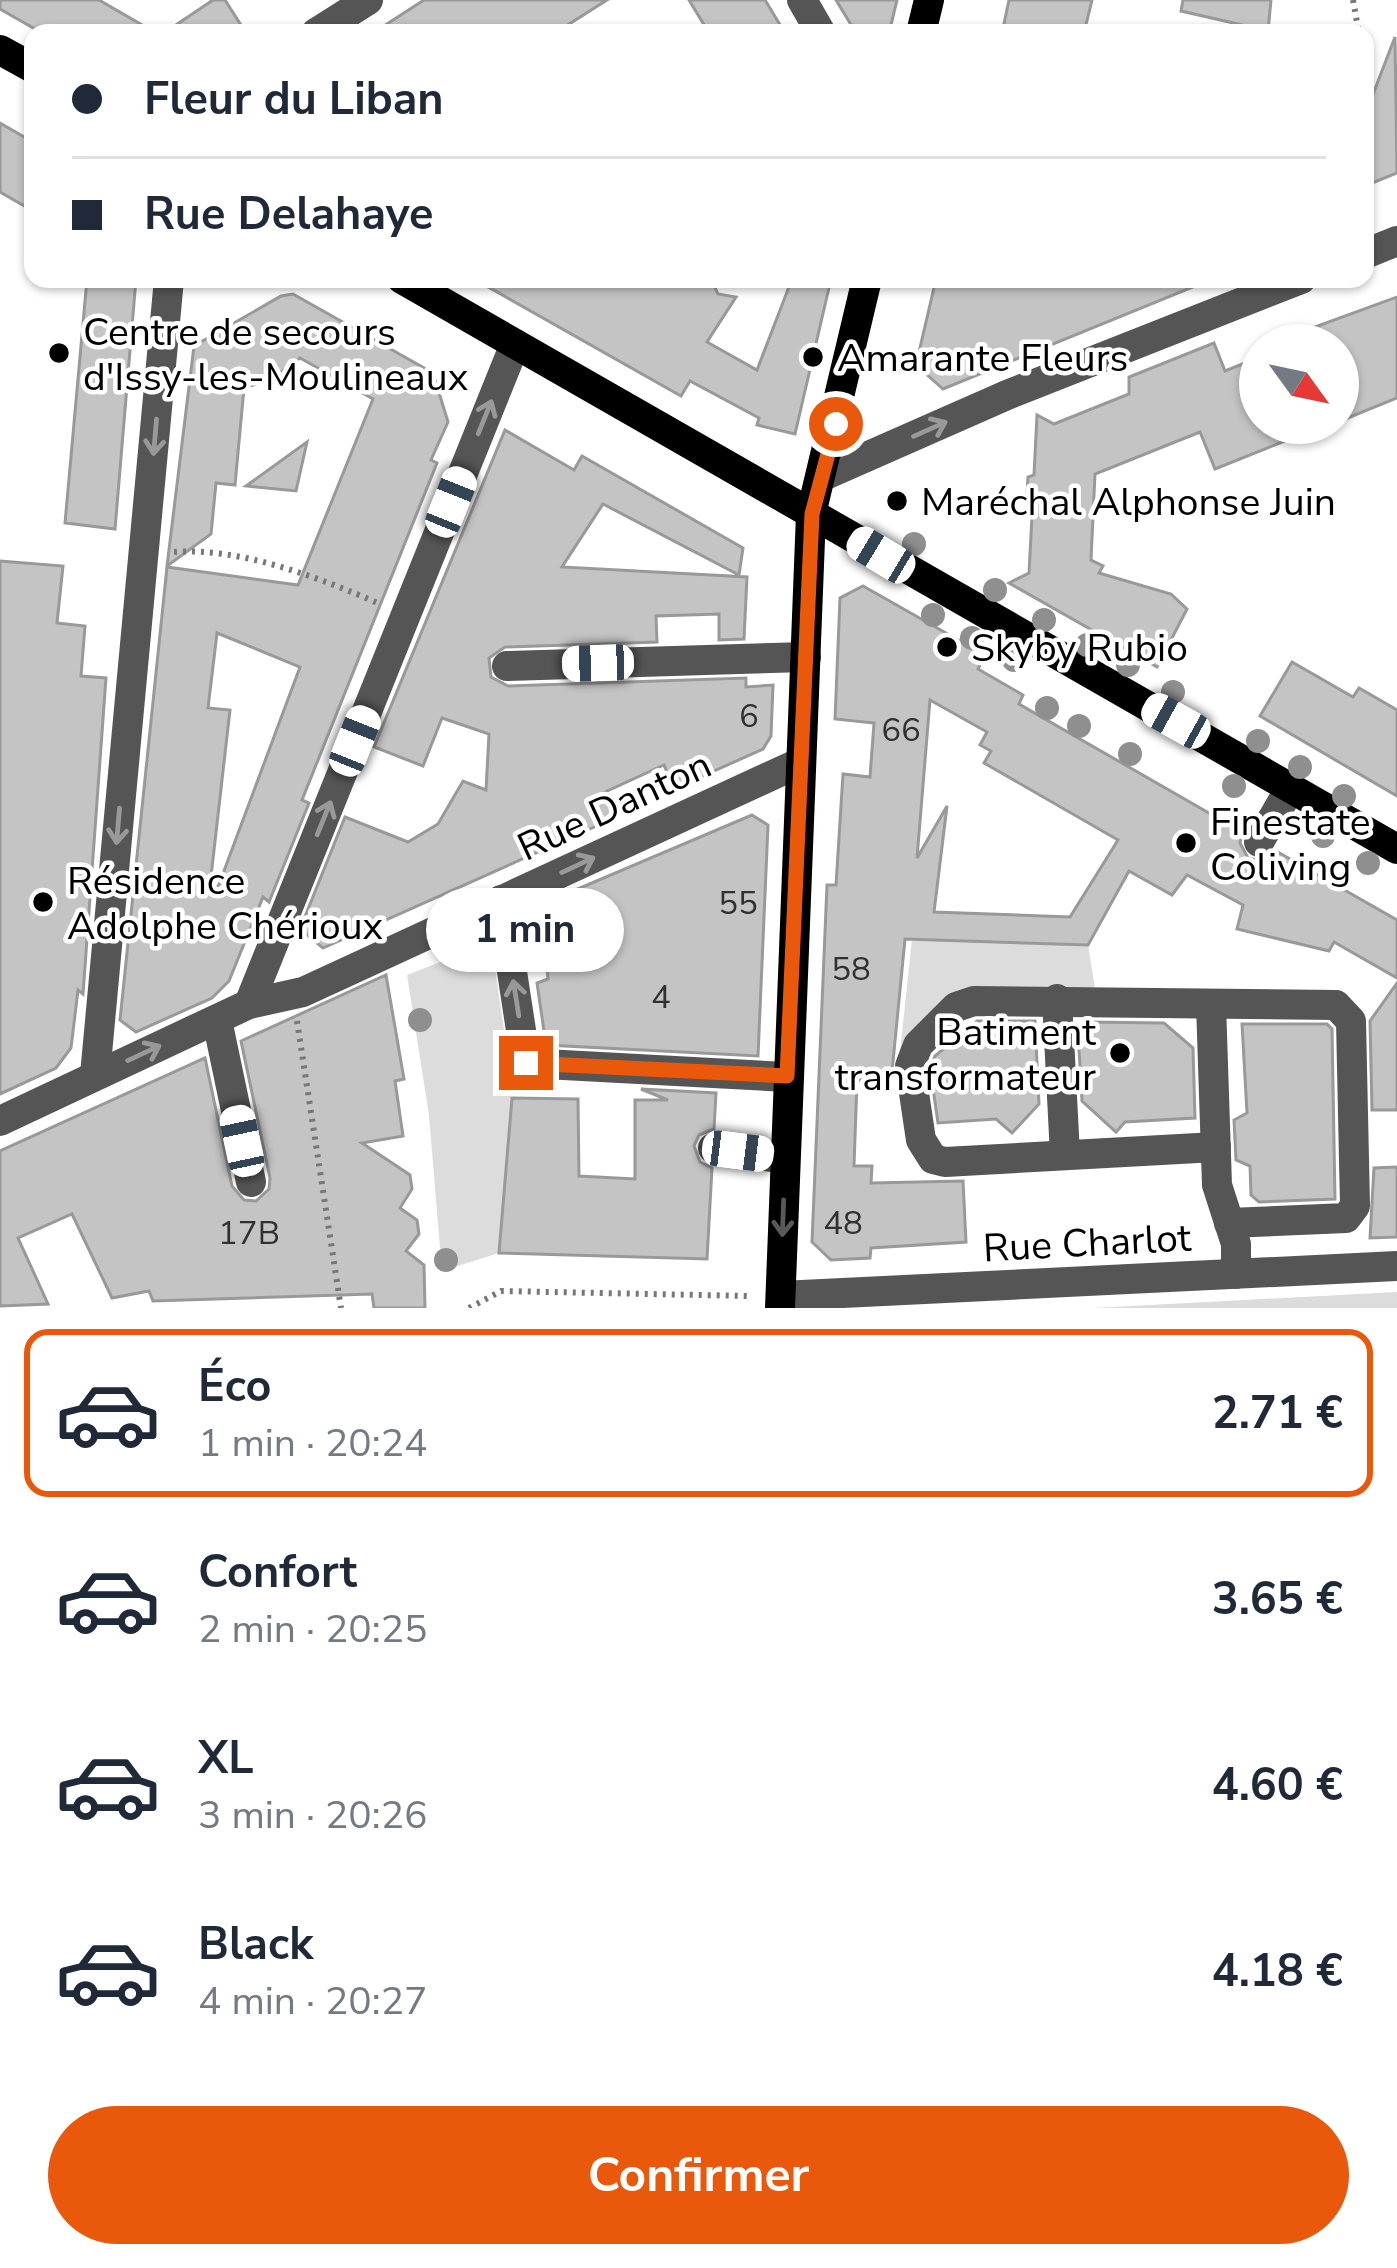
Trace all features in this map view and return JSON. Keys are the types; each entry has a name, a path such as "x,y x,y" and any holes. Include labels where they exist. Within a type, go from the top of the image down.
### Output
{"main road":[{"path":"418,288 1397,849"},
{"path":"781,1302 812,514 865,288"}],"street":[{"path":"330,24 368,0"},
{"path":"95,1075 168,288"},
{"path":"823,476 1007,395 1278,288"},
{"path":"249,1004 515,344"},
{"path":"506,666 806,657"},
{"name":"Rue Danton","path":"0,1120 249,1004 293,996 801,762"},
{"path":"1259,842 1291,787"},
{"path":"501,900 526,1063 787,1076"},
{"path":"1057,999 1065,1155"},
{"path":"1216,1147 933,1159 920,1141 910,1066 918,1046 956,1006 974,1001 1336,1005 1351,1021 1355,1206 1346,1218 1229,1223"},
{"path":"1211,1004 1217,1185 1229,1223 1236,1274"},
{"path":"217,1020 250,1182"},
{"path":"713,1148 785,1159"},
{"name":"Rue Charlot","path":"781,1302 1397,1266"}],"path":[{"path":"144,548 205,550 339,586 406,614"},
{"path":"293,996 341,1308"},
{"path":"469,1308 501,1292 781,1302"}],"shaded area":[{"path":"912,939 1088,945 1095,988 958,994 898,1071"},
{"path":"491,942 512,1084 499,1253 442,1271 429,1115 407,975"},
{"path":"1397,1292 1397,1308 1094,1308"}],"building":[{"path":"0,0 99,0 140,24 26,24 0,9"},
{"path":"213,0 225,0 240,24 177,24"},
{"path":"424,0 607,0 569,24 387,24"},
{"path":"689,0 765,0 780,24 704,24"},
{"path":"836,0 897,0 891,24 851,24"},
{"path":"1009,0 1092,0 1086,24 1004,24"},
{"path":"1183,0 1271,0 1269,24 1238,24 1181,11"},
{"path":"1395,37 1397,173 1374,182 1374,92"},
{"path":"0,123 24,137 24,206 0,192"},
{"path":"86,288 135,288 115,529 65,523"},
{"path":"490,288 715,288 718,294 736,297 707,342 757,370 789,288 829,288 795,434 757,425 759,418 690,381 681,396"},
{"path":"934,288 1190,288 943,389 916,365"},
{"path":"293,294 433,373 448,422 431,460 437,463 302,800 309,803 269,902 263,897 229,981 212,998 136,1032 120,1020 167,567 298,585 373,399 300,358 272,379 244,388 235,485 216,483 211,534 167,566 194,346 281,296","holes":["217,633 300,667 218,887 210,885 230,710 208,708"]},
{"path":"1397,297 1397,398 1359,413 1359,324 1323,324"},
{"path":"1214,343 1225,371 1239,365 1239,444 1277,444 1215,469 1200,432 1095,474 1091,560 1103,566 1099,573 1171,594 1187,609 1157,667 1009,583 1029,573 1033,497 1027,494 1028,477 1034,475 1037,415 1054,424 1129,394 1129,377"},
{"path":"505,430 574,470 582,456 743,548 739,575 603,504 562,567 747,577 744,639 719,640 719,614 656,616 657,642 505,647 489,658 491,677 508,686 746,678 746,687 773,685 771,736 763,749 674,789 664,765 603,793 615,816 601,824 323,948 300,929 345,817 408,842 438,824 463,781 486,790 489,734 442,718 423,766 374,747"},
{"path":"307,442 296,491 246,486"},
{"path":"0,561 63,566 57,623 85,626 81,676 106,678 83,994 78,990 71,1048 56,1068 0,1094"},
{"path":"863,586 985,655 978,669 1023,695 1019,704 1242,832 1240,843 1248,858 1260,861 1276,851 1397,920 1397,978 1334,942 1329,951 1237,929 1243,905 1187,875 1172,895 1129,871 1088,945 905,939 891,1082 857,1080 854,1166 872,1166 871,1183 963,1181 966,1242 871,1248 870,1258 831,1260 812,1242 827,885 836,885 843,774 870,777 874,723 835,719 840,598","holes":["930,700 987,732 980,745 991,751 984,763 1118,840 1070,917 934,912 947,806 917,858"]},
{"path":"1292,662 1353,697 1359,688 1397,710 1397,796 1260,716"},
{"path":"752,815 768,825 758,1056 546,1045 537,983 548,979 544,940 581,924 568,893"},
{"path":"386,975 404,1079 395,1081 403,1136 362,1143 410,1175 412,1189 400,1208 417,1220 419,1234 406,1251 424,1265 425,1308 374,1308 372,1294 153,1301 149,1291 112,1298 72,1214 18,1238 48,1304 0,1306 0,1151 205,1058 232,1186 244,1200 256,1201 269,1189 270,1178 241,1041"},
{"path":"1397,983 1397,1110 1372,1110 1370,1021"},
{"name":"Batiment transformateur","path":"977,1021 1035,1021 1039,1104 1012,1133 996,1119 938,1123 930,1068 935,1056"},
{"name":"Batiment transformateur","path":"1088,1022 1164,1023 1193,1048 1195,1118 1125,1122 1116,1132 1082,1101 1078,1032"},
{"path":"1242,1024 1327,1024 1332,1029 1335,1199 1259,1202 1251,1195 1250,1166 1236,1160 1234,1120 1247,1113"},
{"path":"641,1089 716,1093 714,1129 699,1135 694,1146 700,1162 712,1168 707,1259 499,1253 512,1098 578,1099 579,1176 635,1179 635,1100 668,1100"},
{"path":"1397,1167 1397,1237 1370,1238 1374,1168"}],"place":[{"name":"Centre de secours d'Issy-les-Moulineaux","path":"59,353"},
{"name":"Amarante Fleurs","path":"813,357"},
{"name":"Maréchal Alphonse Juin","path":"897,501"},
{"name":"Skyby Rubio","path":"947,647"},
{"name":"Finestate Coliving","path":"1186,843"},
{"name":"Résidence Adolphe Chérioux","path":"43,902"},
{"name":"Batiment transformateur","path":"1120,1053"}],"route":[{"path":"526,1063 787,1076 812,514 836,424"}]}
